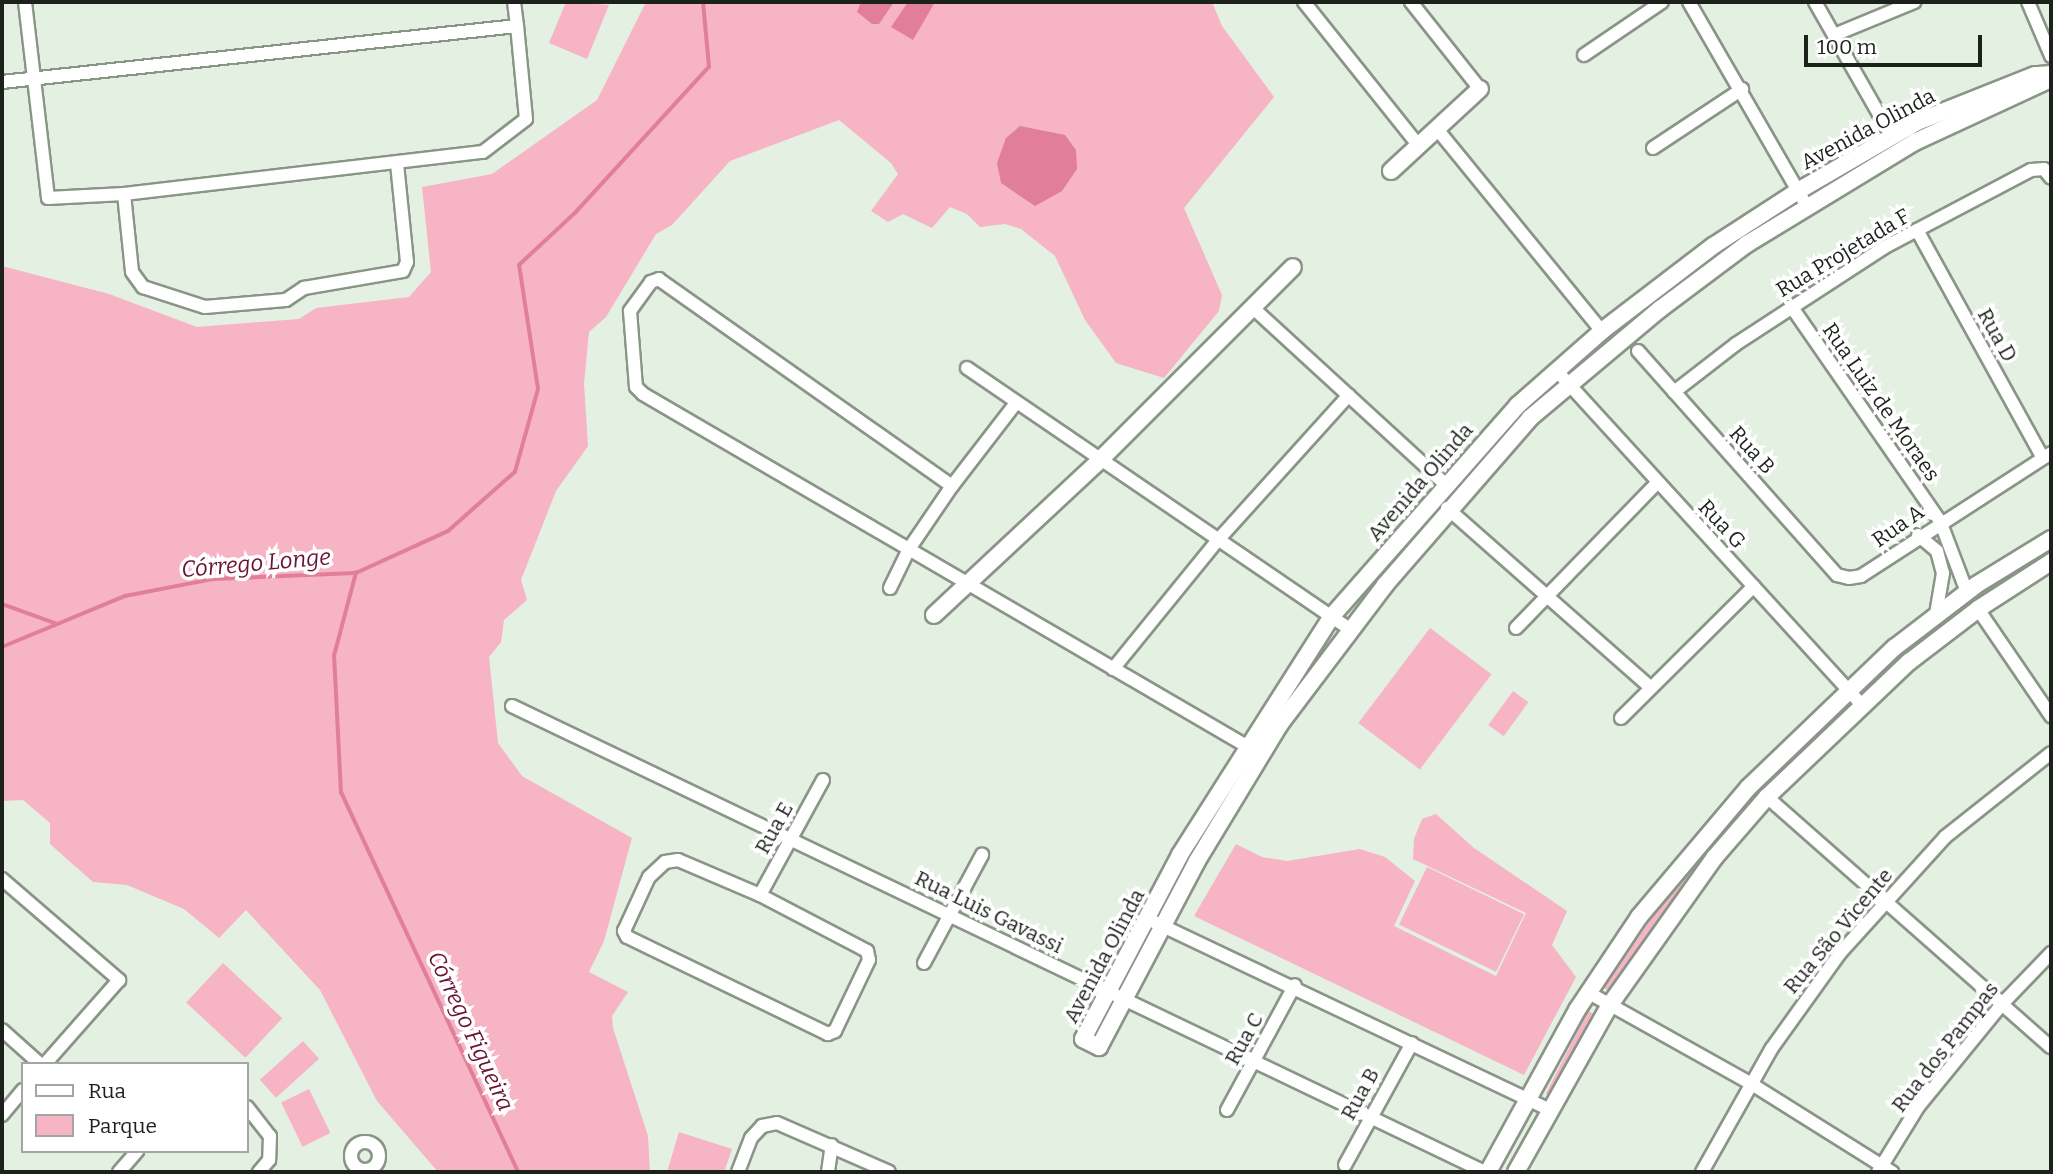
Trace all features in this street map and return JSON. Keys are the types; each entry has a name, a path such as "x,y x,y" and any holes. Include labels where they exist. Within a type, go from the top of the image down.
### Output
{"street":[{"path":"25,2 48,198 124,194 483,152 526,119 514,2"},
{"path":"1304,2 1419,145"},
{"path":"1391,171 1480,89 1410,2"},
{"path":"1584,55 1662,2"},
{"path":"1689,2 1742,89 1807,206"},
{"path":"1815,2 1899,151"},
{"path":"1834,35 1914,2"},
{"path":"2028,2 2051,56"},
{"path":"2,82 517,26"},
{"name":"Avenida Olinda","path":"2051,74 2035,75 1891,135 1713,246 1556,370 1445,484 1332,616 1245,746 1180,855 1149,919 1083,1039 1099,1047 1262,754 1447,508 1530,418 1568,384 1723,260 1899,151 2051,79"},
{"path":"1653,148 1742,89"},
{"path":"1437,129 1602,331"},
{"path":"124,194 132,272 143,287 205,307 286,300 304,288 403,271 407,262 397,164"},
{"name":"Rua Projetada F","path":"1674,392 1791,306 1917,230 2031,170 2048,173"},
{"name":"Rua D","path":"1917,230 2047,456"},
{"path":"934,615 1099,461 1293,267"},
{"path":"952,486 659,279 651,282 630,311 636,387 643,394 1262,754"},
{"path":"1648,296 1660,309"},
{"name":"Rua Luiz de Moraes","path":"1791,306 1940,521 1967,592"},
{"path":"1254,308 1445,484"},
{"name":"Rua B","path":"1638,351 1837,575"},
{"path":"967,368 1099,461 1352,631"},
{"name":"Rua G","path":"1556,370 1862,705"},
{"path":"1113,669 1218,540 1349,395"},
{"path":"890,588 909,549 952,486 1016,403"},
{"name":"Rua A","path":"1837,575 1861,576 1918,535 2047,456"},
{"path":"1516,628 1657,483"},
{"path":"1447,508 1650,687"},
{"path":"1918,535 1937,551 1942,583 1936,614"},
{"path":"1487,1172 1588,993 1674,872 1786,747 1848,689 1936,614 2051,540"},
{"path":"1389,549 1405,561"},
{"path":"1516,1172 1609,1006 1681,900 1767,797 1862,705 1978,609 2051,562"},
{"path":"1942,583 1959,575"},
{"path":"1621,718 1754,586"},
{"path":"1967,592 2051,716"},
{"name":"Rua Luis Gavassi","path":"512,706 1487,1172"},
{"name":"Rua São Vicente","path":"1702,1172 1750,1083 1807,997 1885,902 1945,837 2051,753"},
{"name":"Rua E","path":"760,895 823,780"},
{"path":"1767,797 2051,1047"},
{"path":"924,963 982,855"},
{"path":"665,862 689,862 760,895 867,951 869,960 835,1031 828,1034 633,942 624,931 649,877 665,862"},
{"path":"2,879 119,980 45,1062"},
{"path":"1149,919 1295,985 1551,1110"},
{"name":"Rua dos Pampas","path":"1883,1170 1918,1107 2002,1004 2051,953"},
{"name":"Rua C","path":"1227,1110 1295,985"},
{"path":"1588,993 1750,1083 1883,1170"},
{"path":"2,1030 41,1062"},
{"name":"Rua B","path":"1345,1165 1368,1116 1412,1043"},
{"path":"2,1115 21,1092"},
{"path":"248,1108 263,1122 271,1152 259,1172"},
{"path":"737,1172 751,1138 762,1126 777,1124 832,1145 889,1172"},
{"path":"828,1172 832,1145"},
{"path":"119,1172 135,1153"}],"green space":[{"path":"566,2 609,5 587,59 549,43"},
{"path":"646,2 1212,2 1222,26 1274,97 1184,208 1222,295 1219,311 1164,378 1116,363 1085,320 1055,256 1021,229 1005,224 980,227 967,214 950,207 932,228 903,214 888,222 871,211 898,174 891,163 839,120 730,161 672,225 656,234 606,317 589,332 584,384 588,446 556,491 521,580 527,600 504,620 501,642 489,657 498,743 522,776 632,838 604,941 589,972 628,992 612,1016 613,1028 648,1136 650,1172 438,1172 377,1101 320,990 246,910 219,938 184,909 127,885 93,882 50,844 50,823 23,800 2,801 2,266 109,294 197,327 299,319 316,308 409,297 431,272 422,187 492,174 597,100"},
{"path":"1961,607 1966,613 1865,698 1860,692"},
{"path":"1430,628 1491,674 1420,769 1358,723"},
{"path":"1513,691 1528,702 1504,736 1488,725"},
{"path":"1841,707 1846,713 1721,841 1663,914 1611,992 1604,988 1657,910 1725,825"},
{"path":"1436,814 1474,848 1567,911 1552,945 1576,977 1524,1075 1194,916 1236,844 1262,857 1287,861 1360,849 1385,857 1415,881 1394,926 1496,976 1526,913 1413,859 1414,839 1422,819"},
{"path":"1427,867 1524,914 1496,972 1399,925"},
{"path":"223,963 282,1018 245,1058 186,1002"},
{"path":"1588,1011 1596,1015 1554,1098 1546,1094"},
{"path":"303,1041 319,1059 276,1098 260,1080"},
{"path":"309,1089 330,1133 303,1147 281,1103"},
{"path":"679,1132 732,1149 724,1172 667,1172"}],"shaded area":[{"path":"861,2 894,2 879,24 872,24 857,12"},
{"path":"908,2 935,2 913,40 891,27"},
{"path":"1020,126 1065,135 1076,150 1077,169 1062,191 1035,206 1001,183 997,163 1006,138"}],"waterway":[{"name":"Córrego Figueira","path":"518,1172 341,793 334,656 356,573 448,531 515,472 538,389 519,265 575,213 709,67 703,2"},
{"name":"Córrego Longe","path":"2,647 125,596 213,579 355,573"},
{"path":"2,604 55,623"}]}
